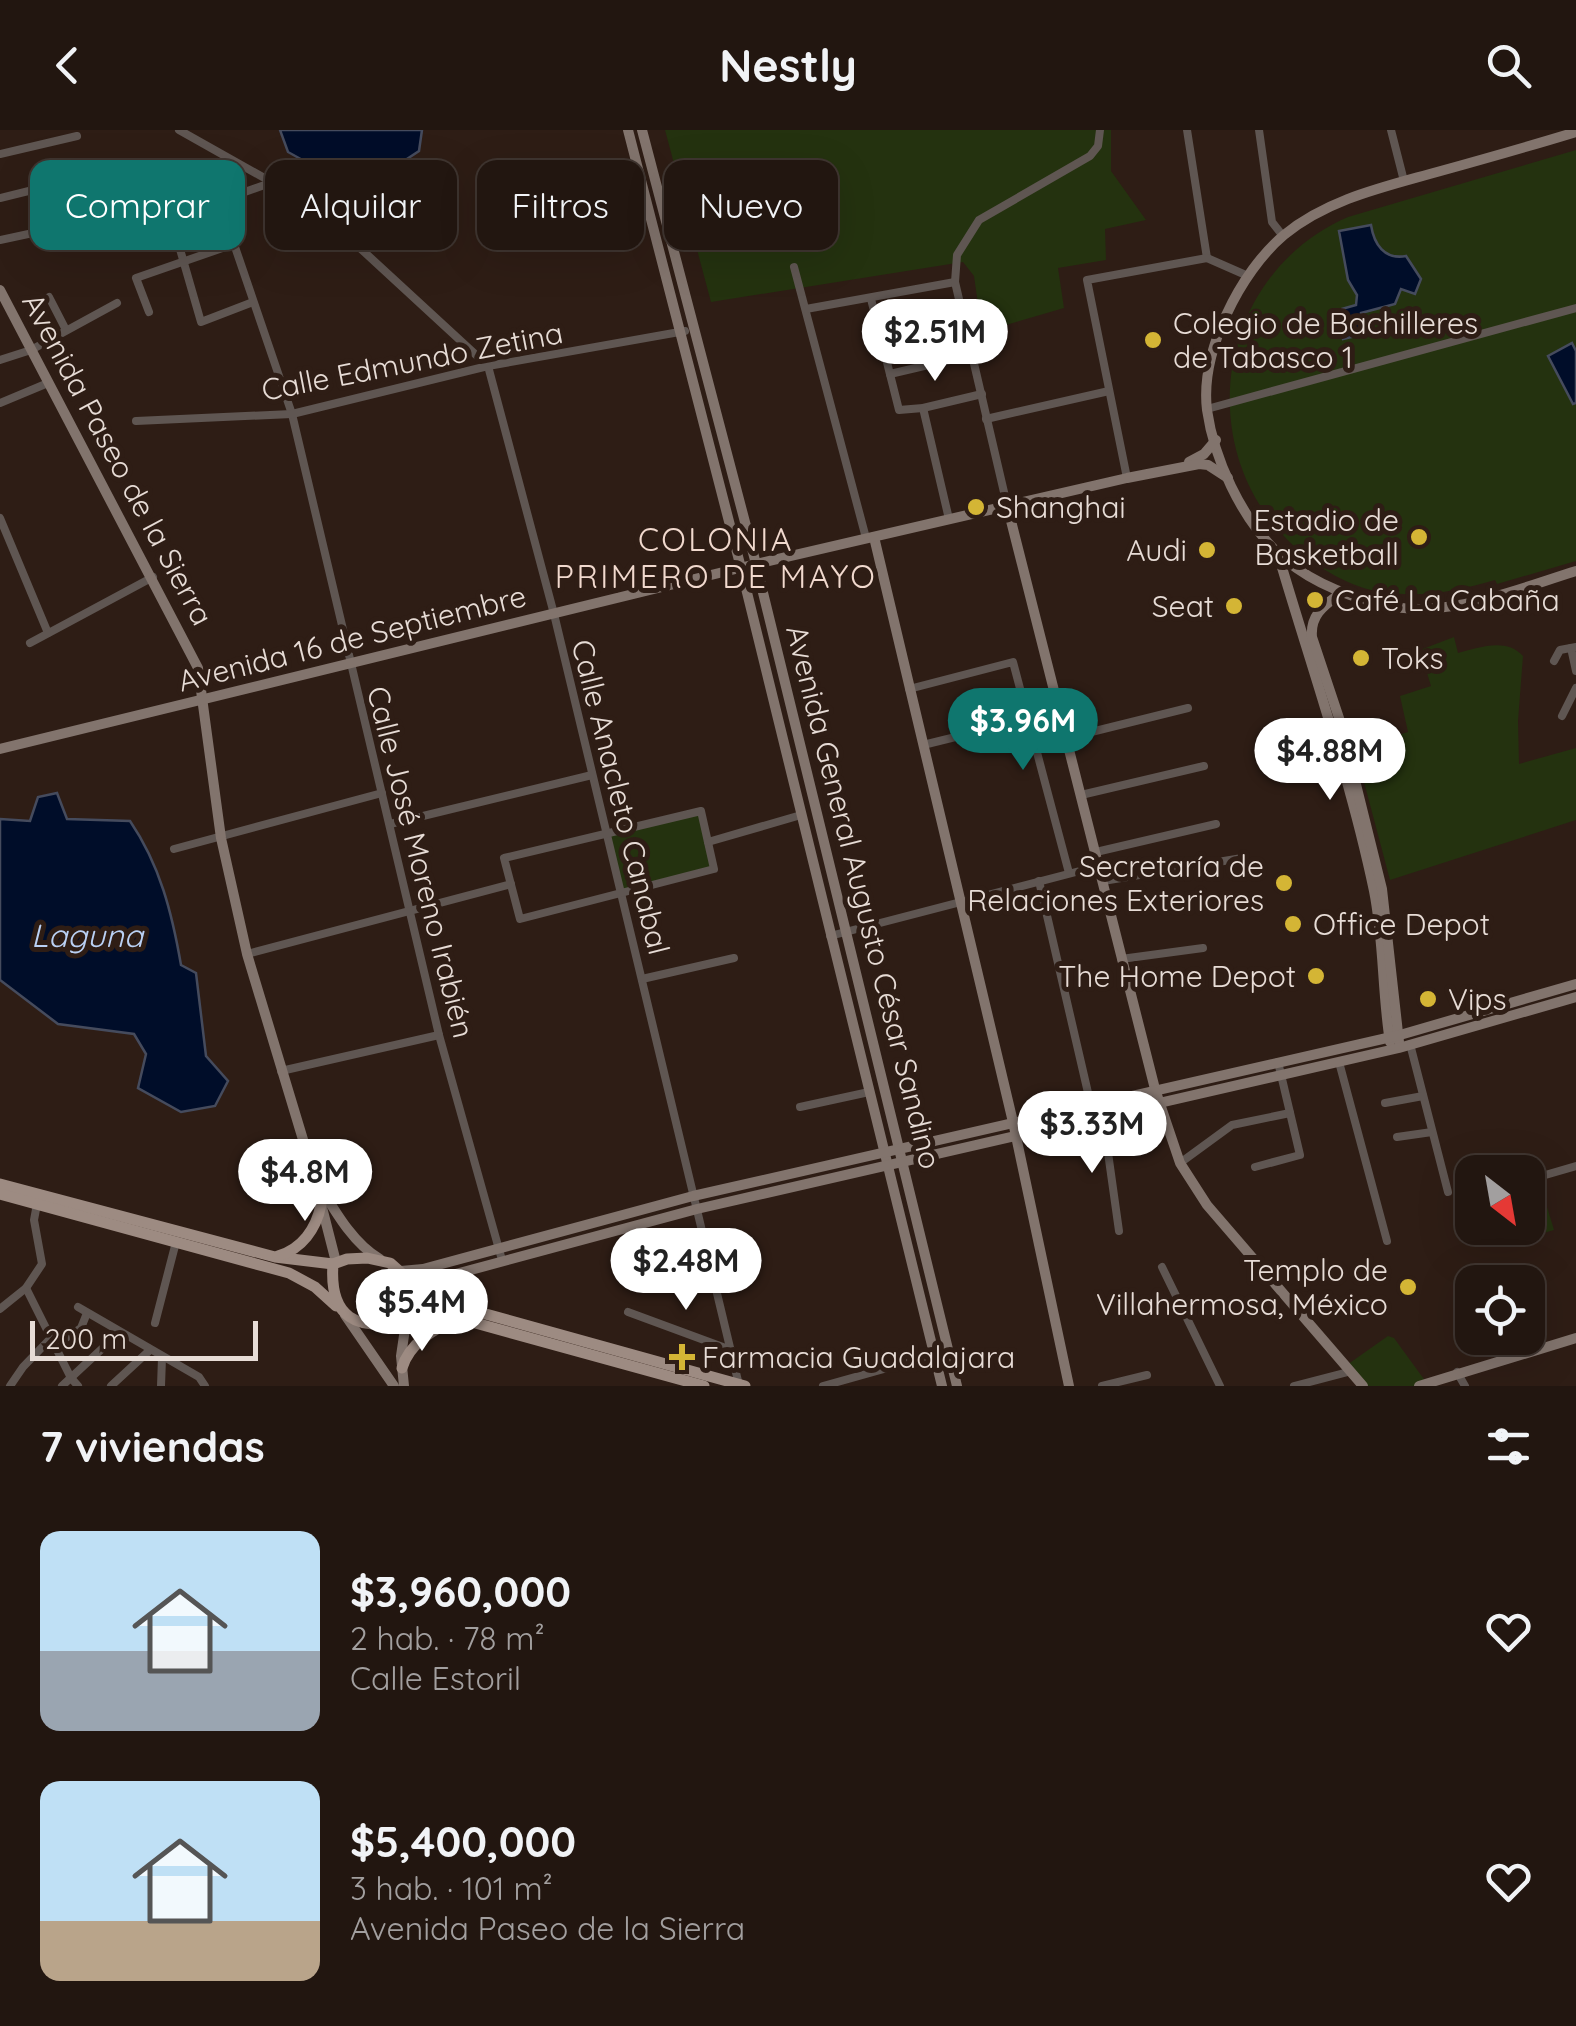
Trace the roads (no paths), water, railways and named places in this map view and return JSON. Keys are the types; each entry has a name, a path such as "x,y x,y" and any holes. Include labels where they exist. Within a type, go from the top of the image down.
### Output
{"main road":[{"name":"Avenida General Augusto César Sandino","path":"628,130 741,568 942,1386"},
{"name":"Avenida General Augusto César Sandino","path":"642,130 756,564 957,1386"},
{"path":"1576,132 1338,202 1284,236 1248,276 1228,310 1210,364 1207,409 1228,478 1248,518 1278,553 1342,592 1386,606 1451,607 1576,571"},
{"name":"Avenida Paseo de la Sierra","path":"0,290 192,651 205,700 221,838 248,954 314,1176 335,1263"},
{"name":"Avenida 16 de Septiembre","path":"1184,465 1204,454 1216,440"},
{"name":"Avenida 16 de Septiembre","path":"0,750 756,564 1184,465 1208,465 1228,478"},
{"path":"1007,506 1154,1090 1180,1163 1219,1220 1363,1386"},
{"path":"870,538 1013,1122 1068,1386"},
{"path":"1278,553 1329,701"},
{"path":"1342,592 1323,607 1311,625 1312,637 1382,890 1398,1043"},
{"path":"695,1202 886,1166 1339,1062 1576,984"},
{"path":"1474,1020 1576,997"},
{"path":"401,1271 500,1254 883,1152 1013,1122 1278,1062 1398,1043"},
{"name":"Avenida Paseo de la Sierra","path":"314,1176 348,1228 381,1260"},
{"path":"0,1184 274,1256 335,1263 357,1258 381,1260 401,1271 416,1290 741,1386"},
{"path":"0,1194 289,1273 341,1310 380,1324 409,1318 464,1320 704,1386"},
{"path":"274,1256 287,1253 302,1242 316,1224 321,1205"},
{"path":"416,1290 500,1254"},
{"path":"335,1263 332,1286 341,1310 394,1386"},
{"path":"404,1386 402,1368 416,1290"},
{"path":"402,1368 406,1356 432,1332 455,1320 464,1320"},
{"path":"1418,1386 1576,1338"}],"street":[{"path":"179,130 265,178"},
{"path":"1007,506 954,282 957,255 979,220 1090,156 1098,146 1100,130"},
{"path":"1187,130 1206,258"},
{"path":"1259,130 1272,222 1284,236"},
{"path":"1390,130 1404,181"},
{"path":"0,154 77,136"},
{"path":"0,198 30,190"},
{"path":"0,240 30,234"},
{"name":"Calle José Moreno Irabién","path":"182,260 234,244 292,414 439,1035 500,1254"},
{"path":"179,250 201,322 253,302"},
{"path":"362,250 488,366"},
{"path":"1127,478 1087,280 1206,258 1248,276"},
{"path":"150,312 136,278 182,260"},
{"path":"794,268 870,538"},
{"path":"806,309 954,282"},
{"path":"49,297 66,330"},
{"path":"870,299 899,410 982,394"},
{"path":"0,346 4,359 32,350 117,303"},
{"path":"1207,409 1576,308"},
{"name":"Calle Edmundo Zetina","path":"136,421 292,414 488,366 694,329"},
{"path":"890,374 971,356"},
{"name":"Calle Anacleto Canabal","path":"488,366 554,614 741,1386"},
{"path":"0,403 48,383"},
{"path":"986,419 1109,391"},
{"path":"924,408 949,519"},
{"path":"0,518 48,633"},
{"path":"30,642 153,577"},
{"path":"1554,661 1560,650 1574,648 1576,671"},
{"path":"909,688 1014,662 1069,873"},
{"path":"1562,716 1576,688"},
{"path":"1067,738 1188,708"},
{"path":"923,745 1061,711"},
{"path":"1080,795 1204,766"},
{"path":"390,824 592,775"},
{"path":"174,849 382,792"},
{"path":"701,811 708,842 714,869 520,919 504,858 701,811"},
{"path":"708,842 800,815"},
{"path":"1096,852 1216,824"},
{"path":"1103,881 1242,858"},
{"path":"830,936 1099,866"},
{"path":"1040,880 1090,1105 1098,1118 1119,1231"},
{"path":"248,954 511,884"},
{"path":"1121,958 1202,948"},
{"path":"642,980 734,958"},
{"path":"281,1070 439,1035"},
{"path":"1398,1043 1423,1096 1448,1192"},
{"path":"1254,1167 1300,1155 1278,1062"},
{"path":"1339,1062 1388,1241"},
{"path":"800,1107 868,1092"},
{"path":"1385,1102 1423,1096"},
{"path":"1180,1163 1232,1126 1290,1113"},
{"path":"1397,1137 1432,1132"},
{"path":"1545,1175 1576,1166"},
{"path":"0,1309 26,1288 42,1264 34,1220 37,1204"},
{"path":"155,1322 176,1242"},
{"path":"1162,1267 1220,1386"},
{"path":"26,1288 78,1386"},
{"path":"78,1308 199,1377 204,1386"},
{"path":"628,1312 731,1350"},
{"path":"10,1386 22,1366 52,1342 81,1328 87,1313"},
{"path":"62,1386 120,1332"},
{"path":"111,1386 150,1350"},
{"path":"823,1386 948,1351"},
{"path":"162,1358 162,1386"},
{"path":"1294,1386 1348,1372"},
{"path":"1456,1372 1465,1386"},
{"path":"1102,1386 1147,1375"}],"water":[{"path":"280,130 422,130 419,151 405,160 302,160 288,152"},
{"path":"1371,225 1381,249 1392,256 1406,256 1421,279 1415,294 1401,289 1395,304 1361,313 1360,335 1343,339 1336,318 1338,310 1356,305 1357,295 1348,280 1339,231"},
{"path":"1572,343 1576,351 1573,404 1548,356"},
{"name":"Laguna","path":"57,793 67,819 130,821 149,855 169,908 181,965 196,973 206,1056 228,1081 215,1106 181,1112 138,1088 146,1054 134,1034 58,1024 0,980 0,819 30,821 38,797"}],"place":[{"name":"Colegio de Bachilleres de Tabasco 1","path":"1153,340"},
{"name":"Shanghai","path":"976,507"},
{"name":"Estadio de Basketball","path":"1419,537"},
{"name":"Audi","path":"1207,550"},
{"name":"Café La Cabaña","path":"1315,600"},
{"name":"Seat","path":"1234,606"},
{"name":"Toks","path":"1361,658"},
{"name":"Secretaría de Relaciones Exteriores","path":"1284,883"},
{"name":"Office Depot","path":"1293,924"},
{"name":"The Home Depot","path":"1316,976"},
{"name":"Vips","path":"1428,999"},
{"name":"Templo de Villahermosa, México","path":"1408,1287"},
{"name":"Farmacia Guadalajara","path":"682,1357"}],"district":[{"name":"COLONIA PRIMERO DE MAYO","path":"716,558"}]}
